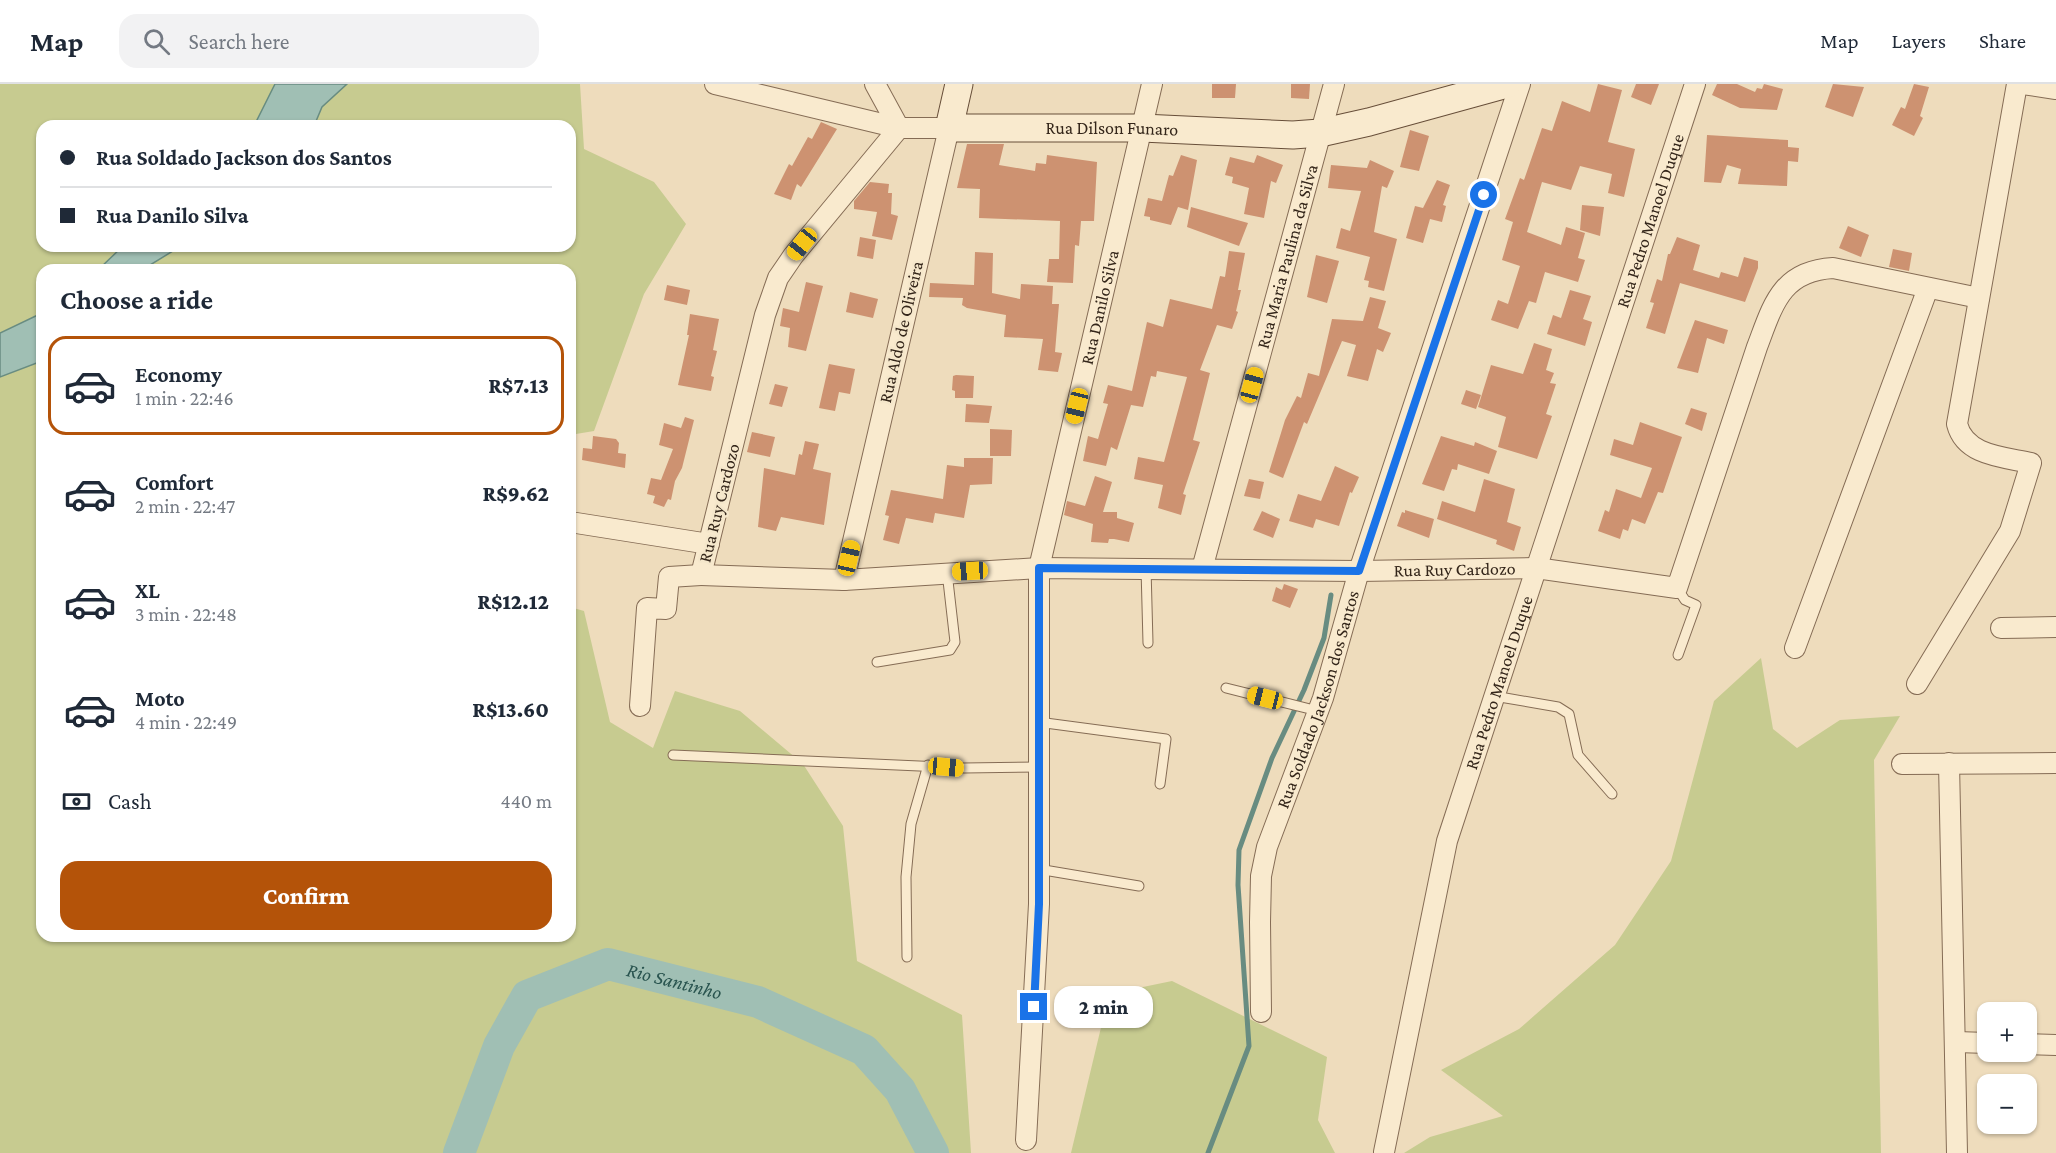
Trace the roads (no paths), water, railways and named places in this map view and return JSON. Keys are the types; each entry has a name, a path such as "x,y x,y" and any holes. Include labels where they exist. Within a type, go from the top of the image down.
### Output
{"street":[{"name":"Rua Dilson Funaro","path":"715,84 899,128 1142,128 1248,134 1320,133 1507,84"},
{"path":"875,84 899,128"},
{"name":"Rua Aldo de Oliveira","path":"844,580 958,84"},
{"name":"Rua Danilo Silva","path":"1026,1140 1036,985 1039,568 1152,84"},
{"name":"Rua Maria Paulina da Silva","path":"1202,569 1334,84"},
{"name":"Rua Soldado Jackson dos Santos","path":"1261,1012 1261,876 1268,847 1520,84"},
{"name":"Rua Pedro Manoel Duque","path":"1384,1152 1447,841 1695,84"},
{"path":"1917,684 2010,531 2031,464 1970,447 1960,435 1958,424 2017,84"},
{"path":"2023,84 2056,89"},
{"name":"Rua Ruy Cardozo","path":"899,128 797,250 778,278 765,315 701,575 844,580 1039,568 1359,571 1536,568 1677,588"},
{"path":"1677,588 1761,338 1779,297 1789,283 1812,269 1833,268 1979,298"},
{"path":"1795,648 1928,288"},
{"path":"576,528 709,544"},
{"path":"639,706 647,608 666,609 669,576 701,575"},
{"path":"2001,628 2056,627"},
{"path":"1949,763 1958,1153"},
{"path":"1902,764 2056,763"},
{"path":"1956,1042 1977,1043"},
{"path":"2037,1044 2056,1045"}],"lane":[{"path":"1146,568 1148,643"},
{"path":"877,662 950,650 955,642 947,572"},
{"path":"1677,588 1685,600 1696,604 1678,655"},
{"path":"1226,688 1313,709"},
{"path":"1494,696 1558,707 1569,714 1578,754 1612,794"},
{"path":"1038,722 1166,739 1160,784"},
{"path":"673,755 964,768 1039,767"},
{"path":"907,957 906,877 910,835 928,765"},
{"path":"1038,869 1139,886"}],"water":[{"path":"275,84 347,84 322,107 317,120 257,120"},
{"path":"117,252 171,252 152,264 104,264"},
{"path":"36,316 36,363 0,377 0,333"}],"waterway":[{"path":"1208,1153 1249,1046 1238,885 1239,850 1272,758 1304,690 1324,638 1331,595"},
{"name":"Rio Santinho","path":"459,1153 499,1046 527,996 608,964 758,1002 864,1050 900,1090 933,1153"}]}
